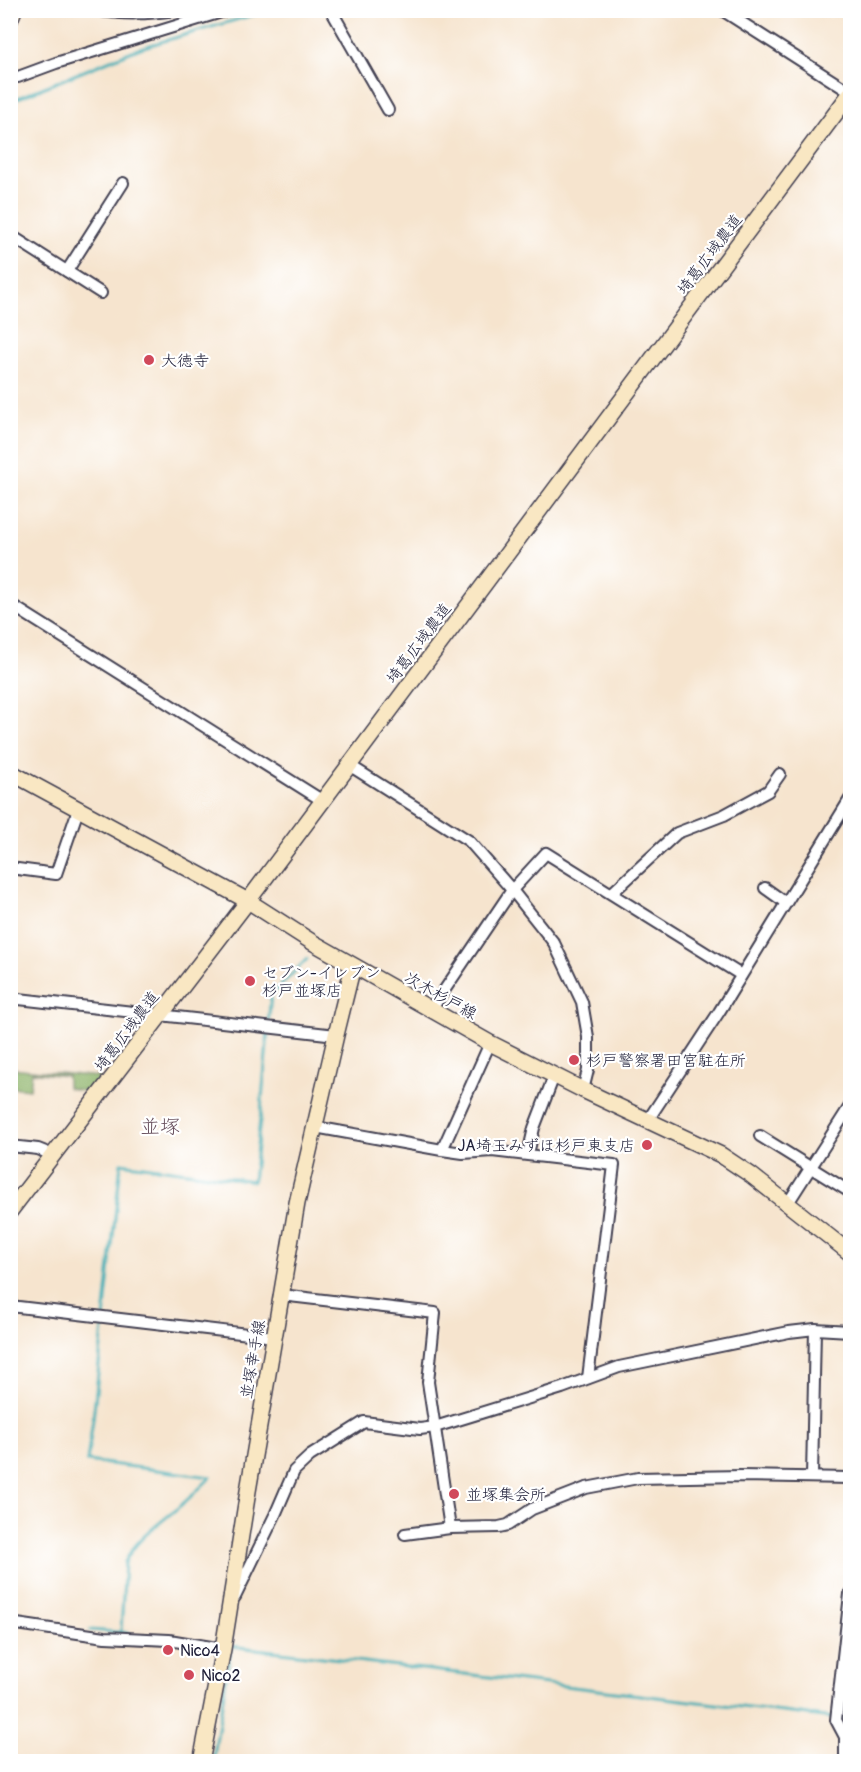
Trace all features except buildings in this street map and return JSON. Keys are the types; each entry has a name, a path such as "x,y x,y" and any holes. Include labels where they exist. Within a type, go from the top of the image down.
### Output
{"main road":[{"path":"10,20 14,10"},
{"name":"埼葛広域農道","path":"10,1211 248,902 850,93"},
{"name":"次木杉戸線","path":"10,772 248,902 353,966 490,1043 721,1155 788,1203 850,1253"},
{"name":"並塚幸手線","path":"201,1761 223,1649 297,1203 353,966"}],"street":[{"path":"96,10 128,15 175,10"},
{"path":"10,77 18,77 205,14 228,10"},
{"path":"331,10 388,110"},
{"path":"722,10 850,93"},
{"path":"67,272 123,183"},
{"path":"10,235 100,293"},
{"path":"10,604 323,801"},
{"path":"349,765 469,841 554,943 582,1002 588,1037 588,1070 583,1090"},
{"path":"612,893 676,833 724,815 768,791 780,774"},
{"path":"648,1120 719,1012 850,799"},
{"path":"10,868 56,874 78,810"},
{"path":"431,1010 512,890 546,853 741,975"},
{"path":"765,888 786,903"},
{"path":"10,998 336,1035"},
{"path":"442,1150 490,1043"},
{"path":"528,1154 534,1128 554,1076"},
{"path":"788,1203 850,1106"},
{"path":"315,1127 463,1153 492,1150 614,1165 588,1378"},
{"path":"760,1136 850,1192"},
{"path":"10,1146 38,1149 53,1155"},
{"path":"281,1295 435,1313 428,1382 450,1528"},
{"path":"10,1306 274,1337"},
{"path":"812,1477 815,1329"},
{"path":"229,1608 294,1471 310,1456 364,1422 420,1429 435,1427 619,1367 789,1332 815,1329 850,1331"},
{"path":"405,1534 450,1528 508,1525 532,1509 586,1488 638,1479 741,1476 850,1478"},
{"path":"845,1737 836,1720 850,1594"},
{"path":"10,1623 105,1638 169,1640 223,1649"},
{"path":"845,1761 845,1737 850,1724"}],"green space":[{"path":"11,1068 100,1077 89,1092 67,1087 67,1076 32,1072 30,1089 11,1087"}],"waterway":[{"path":"10,103 140,48 270,10"},
{"path":"268,1024 271,995 307,959"},
{"path":"121,1632 125,1562 130,1553 150,1531 211,1477 87,1461 121,1163 253,1181 268,1031"},
{"path":"10,1616 54,1624"},
{"path":"90,1630 128,1633"},
{"path":"230,1646 850,1720"},
{"path":"213,1762 231,1646"}],"place":[{"name":"大徳寺","path":"149,360"},
{"name":"セブン-イレブン 杉戸並塚店","path":"250,981"},
{"name":"杉戸警察署田宮駐在所","path":"574,1060"},
{"name":"JA埼玉みずほ杉戸東支店","path":"647,1145"},
{"name":"並塚集会所","path":"454,1494"},
{"name":"Nico4","path":"168,1650"},
{"name":"Nico2","path":"189,1675"}],"district":[{"name":"並塚","path":"160,1126"}]}
